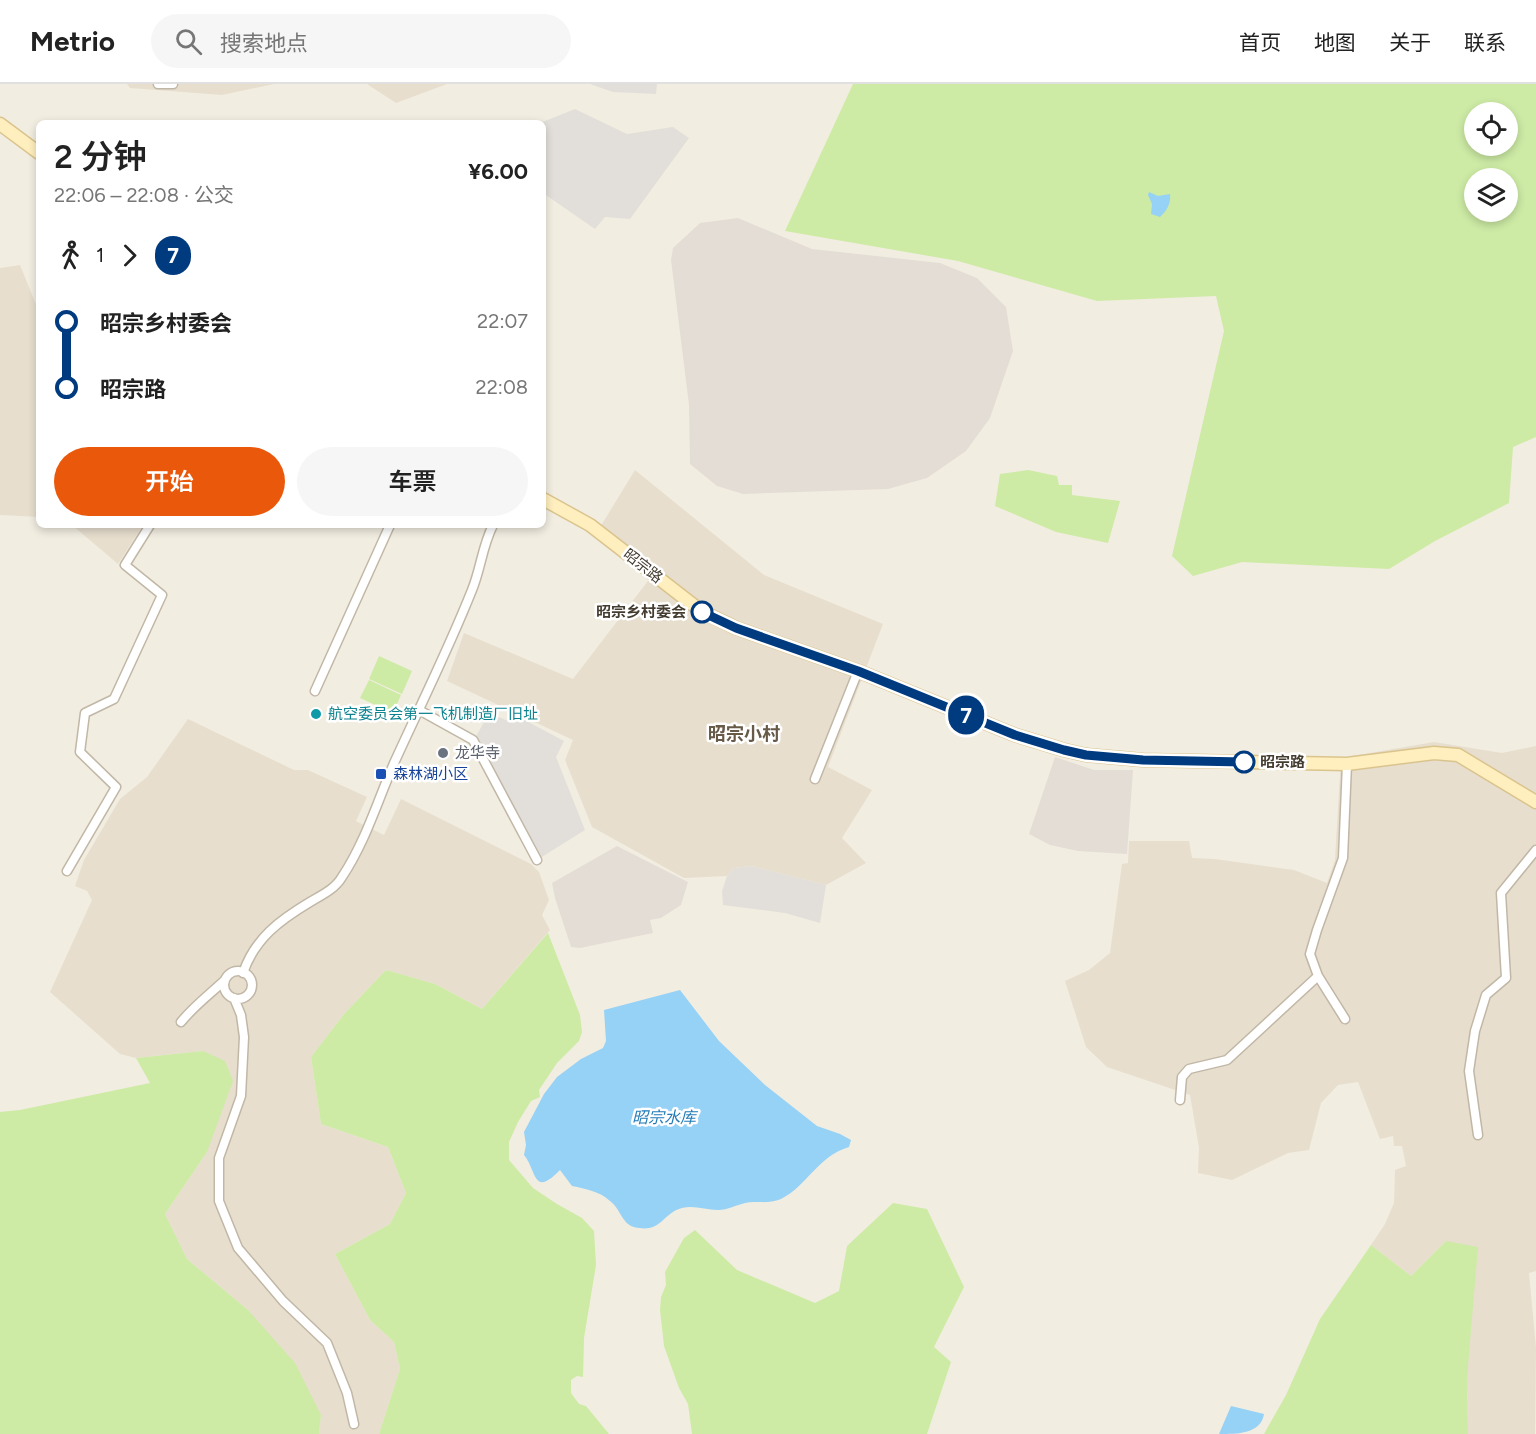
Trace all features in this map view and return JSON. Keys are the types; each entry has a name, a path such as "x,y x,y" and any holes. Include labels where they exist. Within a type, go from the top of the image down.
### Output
{"street":[{"path":"158,84 173,84"},
{"path":"0,124 36,151"},
{"name":"昭宗路","path":"546,501 590,525 701,611 736,628 858,671 1015,735 1086,755 1143,760 1347,764 1446,753 1458,755 1534,797"},
{"path":"67,871 116,787 80,752 85,713 114,699 162,595 125,565 148,528"},
{"path":"315,691 389,528"},
{"path":"243,973 254,948 268,931 287,916 328,892 341,878 367,830 473,588 484,543 492,528"},
{"path":"815,779 858,671"},
{"path":"419,710 474,740 537,860"},
{"path":"1345,1019 1318,976 1310,954 1343,858 1347,764"},
{"path":"1478,1135 1469,1071 1475,1031 1486,995 1506,978 1502,893 1536,850"},
{"path":"181,1022 197,1003 207,997 234,972 243,973 251,983 241,1015"},
{"path":"1180,1100 1182,1077 1189,1070 1227,1060 1318,976"},
{"path":"225,980 225,989 241,1015 244,1037 241,1096 219,1158 219,1201 238,1248 283,1301 327,1343 347,1393 354,1424"},
{"path":"207,997 217,995 232,998 247,995"}],"shaded area":[{"path":"127,84 274,84 222,95 130,88"},
{"path":"367,84 447,84 396,103"},
{"path":"590,84 657,84 656,94 613,92"},
{"path":"575,109 627,134 673,127 689,138 630,219 605,217 595,229 546,195 546,121"},
{"path":"738,218 812,249 940,263 977,278 1006,307 1013,351 990,418 966,451 927,478 888,489 743,494 717,486 690,464 689,405 671,260 673,248 700,223"},
{"path":"20,265 36,305 36,517 0,515 0,268"},
{"path":"635,470 764,575 883,624 828,767 872,790 842,838 866,863 826,885 751,866 734,868 727,876 684,878 592,827 565,760 573,740 447,681 464,633 573,679 654,573 599,529"},
{"path":"76,528 141,528 118,564"},
{"path":"489,713 513,723 517,716 564,741 556,757 585,830 537,860 474,740"},
{"path":"188,719 294,770 308,770 367,797 356,821 384,835 401,799 531,864 539,872 549,900 542,915 550,930 482,1009 435,984 386,970 344,1014 311,1057 321,1124 388,1147 406,1193 390,1224 335,1254 370,1320 394,1342 400,1369 379,1434 319,1434 321,1415 248,1310 187,1259 165,1214 207,1152 203,1051 136,1058 120,1054 50,992 92,900 87,891 75,886 84,860 120,799 147,777"},
{"path":"1434,742 1502,753 1536,746 1536,1271 1529,1273 1536,1348 1535,1434 1468,1434 1467,1378 1446,1241 1411,1276 1371,1245 1385,1224 1394,1203 1395,1170 1406,1166 1402,1146 1394,1146 1393,1136 1380,1139 1358,1082 1338,1085 1321,1103 1309,1150 1288,1153 1232,1180 1198,1173 1199,1148 1190,1095 1107,1067 1086,1047 1065,981 1089,970 1110,953 1122,864 1128,863 1129,841 1189,841 1192,858 1294,870 1327,883 1335,860 1341,758"},
{"path":"1055,757 1094,770 1133,770 1127,854 1078,851 1050,845 1029,834"},
{"path":"617,846 688,882 681,905 661,918 650,920 653,933 580,948 571,947 552,883"},
{"path":"751,866 826,885 820,923 785,913 723,905 722,891 727,876 734,868"}],"green space":[{"path":"853,84 1536,84 1536,437 1513,447 1509,503 1435,541 1389,569 1242,562 1193,576 1172,556 1224,331 1216,296 1097,301 958,261 785,231"},
{"path":"1028,470 1057,476 1059,485 1072,485 1072,495 1120,501 1108,543 1056,532 995,506 1000,474"},
{"path":"379,656 412,671 402,694 369,679"},
{"path":"369,680 401,695 393,713 360,698"},
{"path":"548,933 580,1015 582,1032 579,1041 557,1063 539,1090 540,1097 531,1101 518,1122 509,1142 509,1160 533,1188 582,1218 594,1231 596,1265 584,1338 583,1377 577,1376 571,1380 571,1393 579,1404 586,1406 609,1434 379,1434 400,1369 394,1342 370,1320 335,1254 390,1224 406,1193 388,1147 321,1124 311,1057 344,1014 386,970 435,984 482,1009"},
{"path":"203,1051 225,1061 233,1081 207,1152 165,1214 187,1259 248,1310 295,1363 321,1415 319,1434 0,1434 0,1112 20,1110 150,1083 136,1058"},
{"path":"893,1203 927,1209 964,1287 934,1347 951,1362 927,1434 692,1434 688,1404 679,1388 664,1346 660,1310 661,1297 666,1285 665,1272 684,1238 695,1230 737,1270 815,1303 839,1291 847,1246"},
{"path":"1446,1241 1478,1247 1467,1378 1468,1434 1264,1434 1286,1395 1320,1319 1371,1245 1411,1276"}],"water":[{"path":"1149,192 1158,196 1170,194 1168,207 1160,217 1151,214 1152,204"},
{"name":"昭宗水库","path":"680,990 719,1041 765,1085 817,1126 851,1140 849,1147 829,1157 798,1187 781,1199 745,1203 722,1210 682,1208 650,1228 634,1227 627,1223 606,1198 592,1191 572,1186 560,1170 545,1182 540,1182 524,1155 526,1145 524,1132 544,1094 557,1077 581,1059 603,1048 606,1041 604,1010"},
{"path":"1231,1406 1264,1414 1262,1421 1247,1432 1219,1434"}],"bus line":[{"name":"7","path":"702,612 736,628 858,671 1015,735 1064,750 1086,755 1143,760 1244,762"}],"place":[{"name":"昭宗乡村委会","path":"702,612"},
{"name":"航空委员会第一飞机制造厂旧址","path":"316,714"},
{"name":"龙华寺","path":"443,753"},
{"name":"昭宗路","path":"1244,762"},
{"name":"森林湖小区","path":"381,774"}],"district":[{"name":"昭宗小村","path":"744,734"}]}
